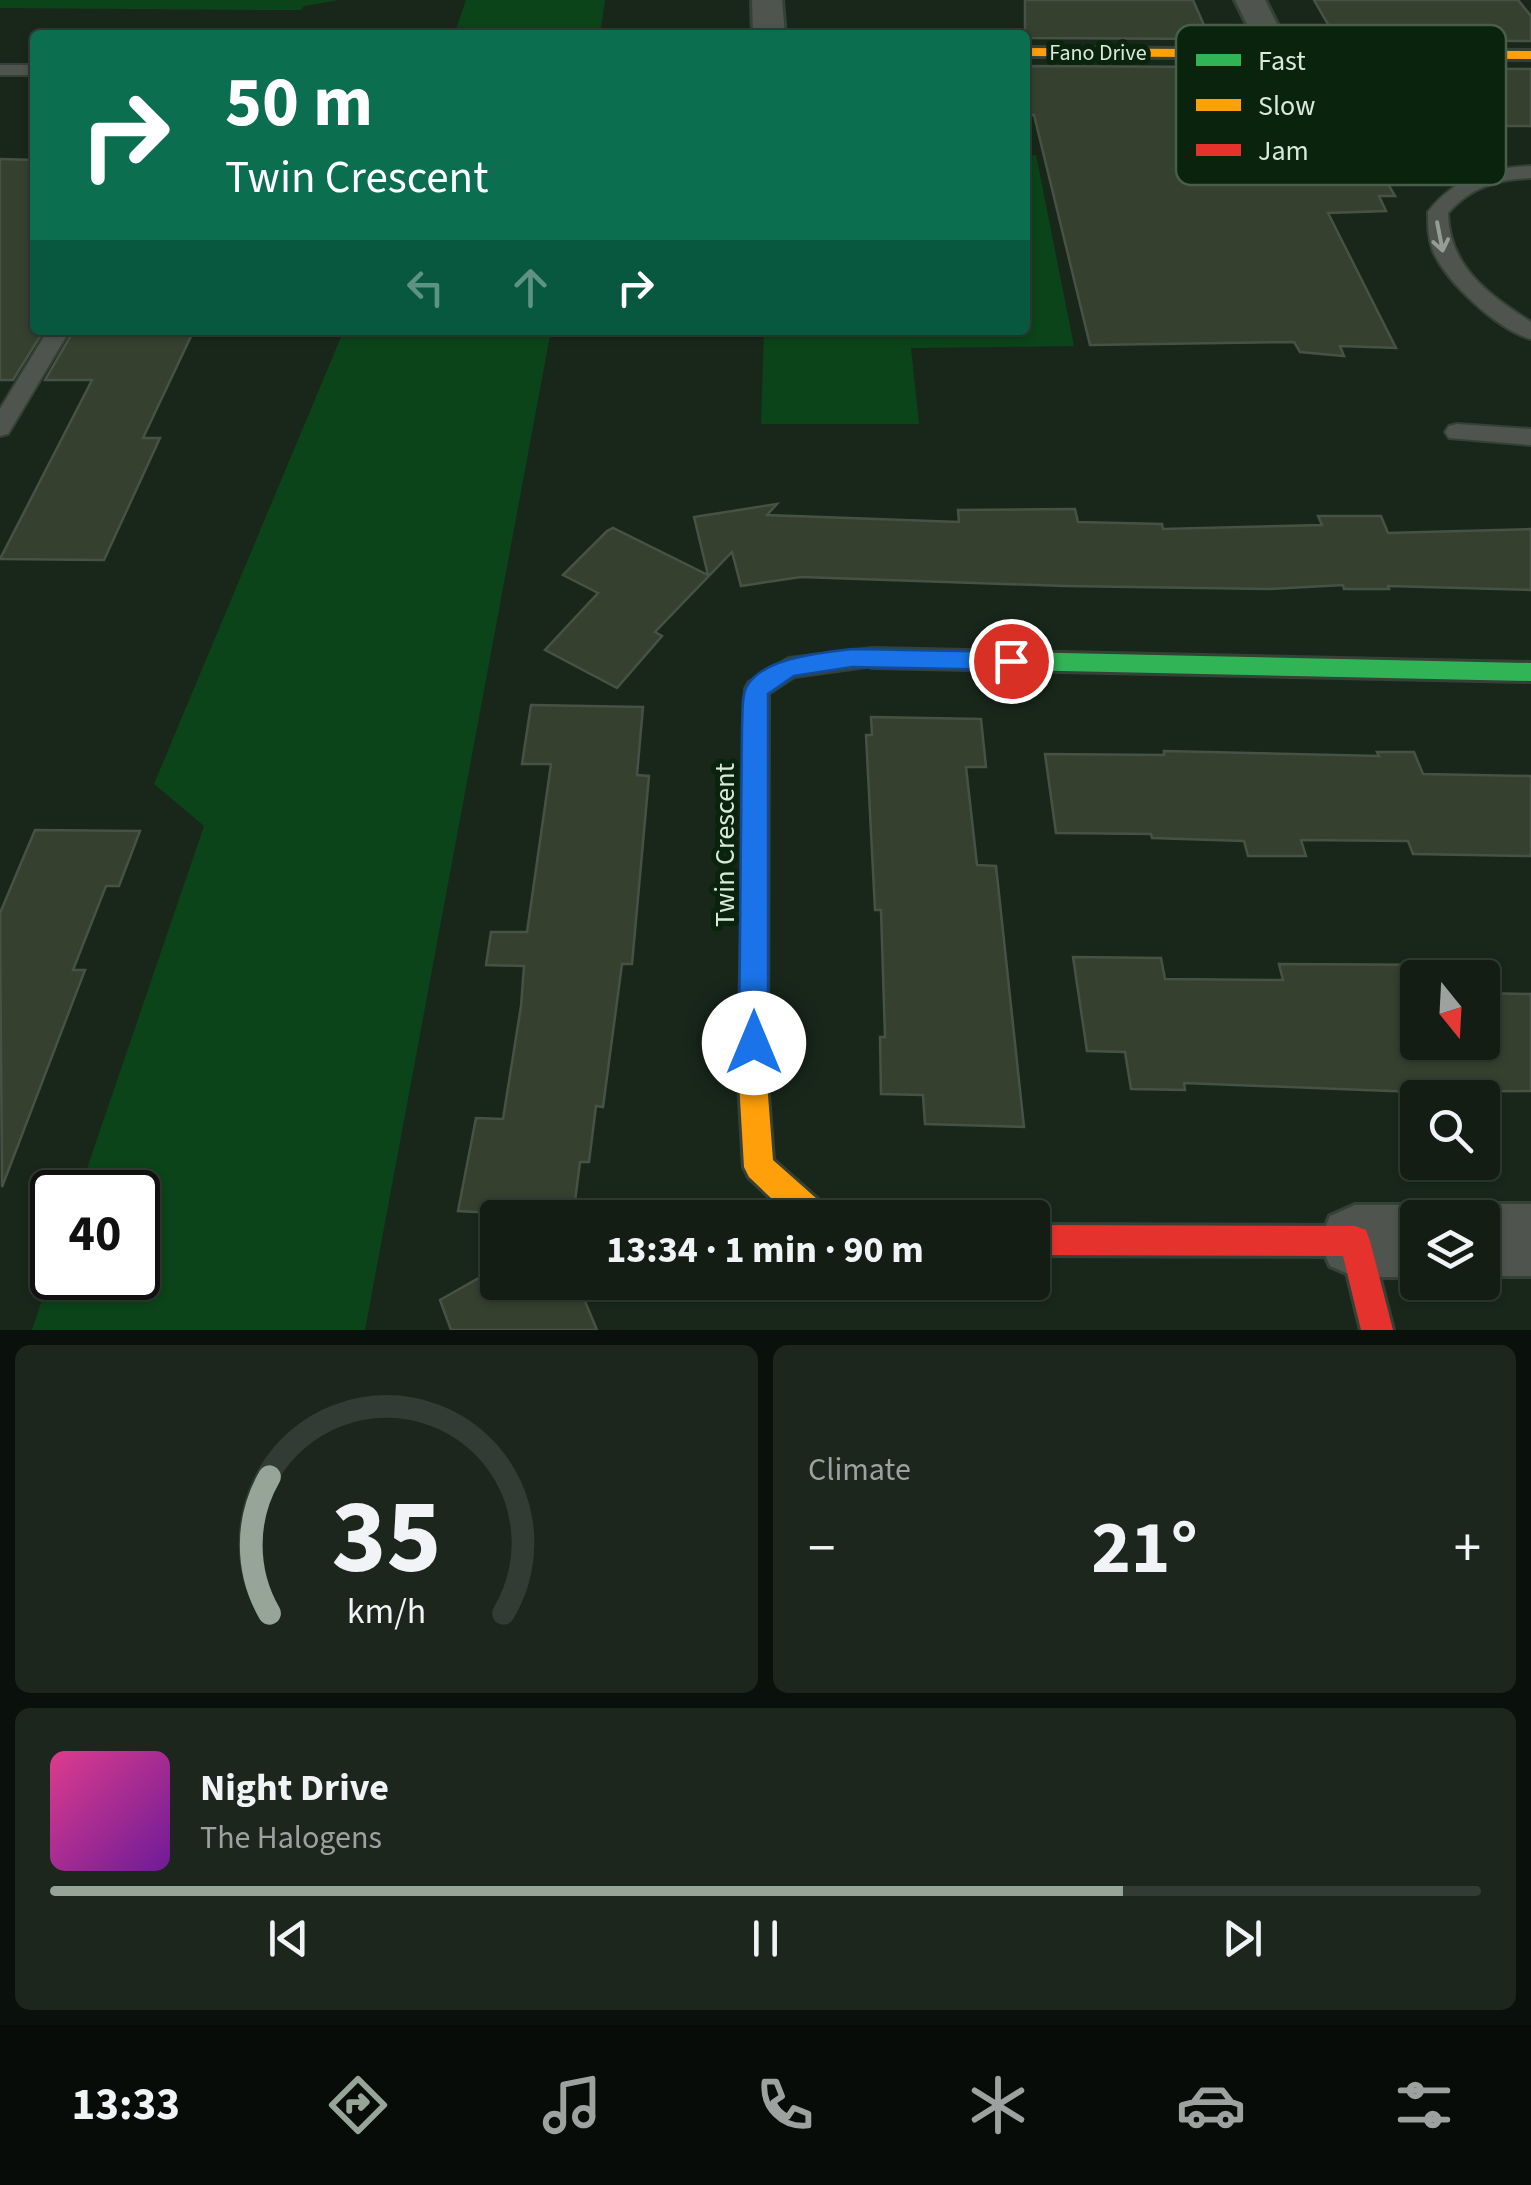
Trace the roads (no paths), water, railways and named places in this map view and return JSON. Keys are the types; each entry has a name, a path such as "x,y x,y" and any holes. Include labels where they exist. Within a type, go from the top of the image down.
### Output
{"street":[{"path":"767,0 769,30"},
{"path":"1250,0 1262,25"},
{"name":"Fano Drive","path":"1030,52 1176,52"},
{"name":"Fano Drive","path":"1506,55 1531,55"},
{"name":"Twin Crescent","path":"796,1200 759,1167 754,1082 757,689 789,668 852,658 1531,672"},
{"path":"1050,1240 1386,1241 1378,1330"},
{"path":"1500,1240 1531,1240"}],"lane":[{"path":"0,70 30,70"},
{"path":"1506,173 1531,172"},
{"path":"1468,185 1438,212 1436,229 1444,256 1461,279 1531,332"},
{"path":"0,428 56,335"},
{"path":"1457,432 1531,437"}]}
